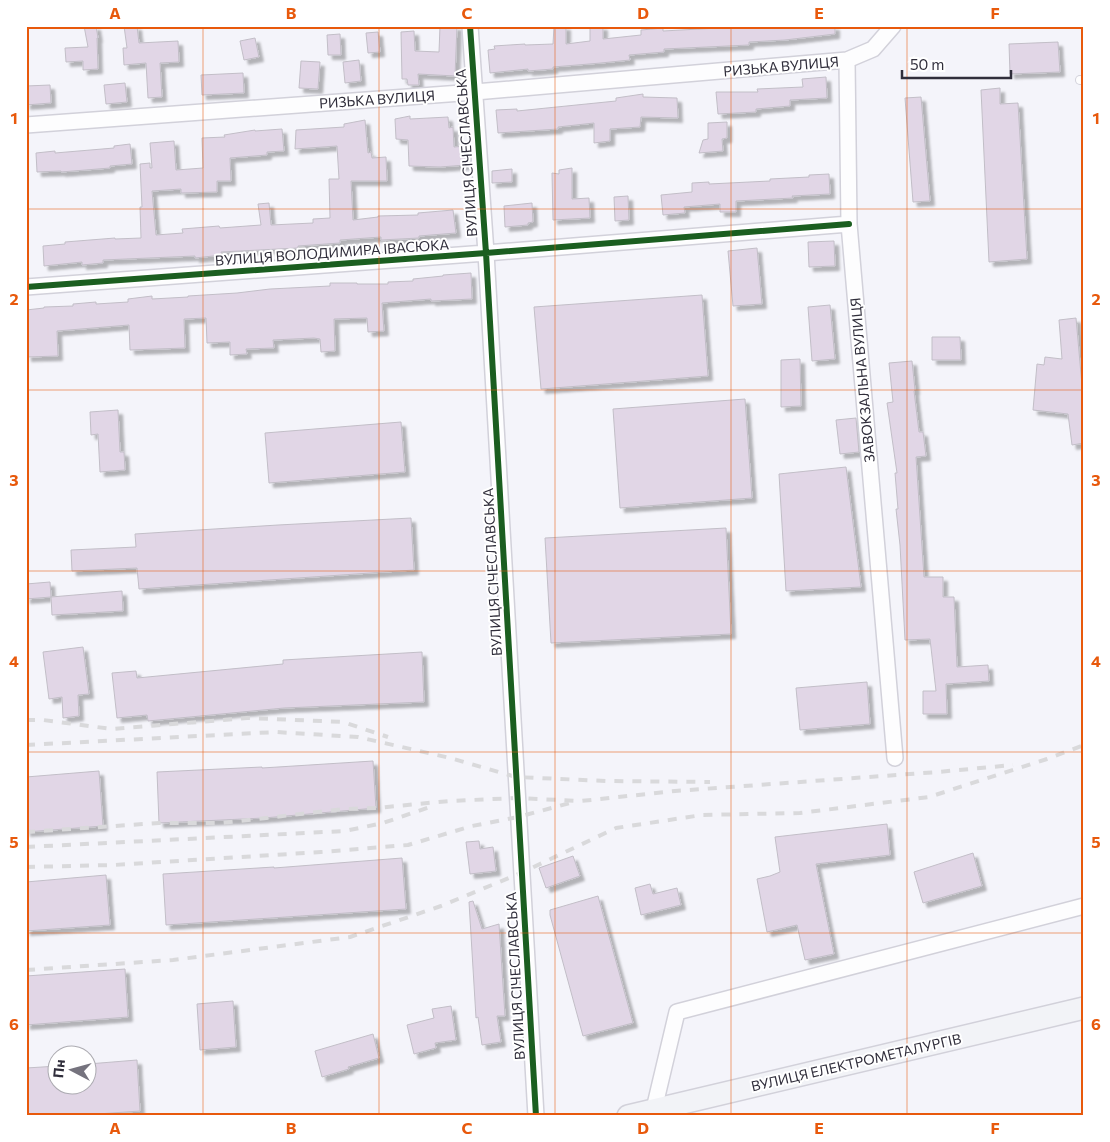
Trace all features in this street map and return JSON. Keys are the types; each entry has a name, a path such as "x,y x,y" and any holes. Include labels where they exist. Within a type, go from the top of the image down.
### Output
{"main road":[{"name":"ВУЛИЦЯ ЕЛЕКТРОМЕТАЛУРГІВ","path":"628,1116 1084,1008"}],"street":[{"name":"ВУЛИЦЯ СІЧЕСЛАВСЬКА","path":"470,26 486,253 536,1116"},
{"path":"847,60 873,49 893,26"},
{"name":"РИЗЬКА ВУЛИЦЯ","path":"26,126 475,92 847,60"},
{"name":"ЗАВОКЗАЛЬНА ВУЛИЦЯ","path":"847,60 849,224 895,758"},
{"name":"ВУЛИЦЯ ВОЛОДИМИРА ІВАСЮКА","path":"26,287 849,224"},
{"path":"654,1109 677,1012 1084,906"}],"building":[{"path":"84,26 96,26 98,69 83,70 83,61 66,62 65,48 88,47"},
{"path":"124,26 137,26 139,43 178,41 179,62 160,63 162,97 148,98 146,63 124,65 123,48 127,48"},
{"path":"440,26 457,26 455,76 418,74 419,85 408,85 407,79 402,79 401,32 414,31 415,51 439,52"},
{"path":"554,26 566,26 566,44 590,41 590,26 603,26 603,39 641,35 641,30 663,28 663,31 718,28 718,26 835,26 835,34 749,42 749,45 664,49 664,52 629,55 630,60 553,67 553,69 528,71 528,69 490,73 488,50 495,49 494,46 553,44"},
{"path":"378,32 380,52 368,53 366,33"},
{"path":"340,34 341,55 328,55 327,35"},
{"path":"255,38 259,57 244,60 240,41"},
{"path":"1058,42 1060,72 1010,74 1009,44"},
{"path":"359,60 361,81 345,83 343,62"},
{"path":"301,61 320,62 318,89 299,88"},
{"path":"243,73 244,93 202,95 201,75"},
{"path":"826,77 827,98 790,100 790,106 756,109 756,112 718,114 716,92 758,92 757,89 803,87 802,79"},
{"path":"125,83 127,102 106,104 104,85"},
{"path":"50,85 51,103 26,105 26,86"},
{"path":"1000,88 1000,104 1018,103 1027,259 989,262 981,90"},
{"path":"643,94 643,97 677,98 678,118 641,117 640,127 610,129 610,141 594,143 594,123 558,127 558,129 498,133 496,110 517,109 517,111 616,101 616,98"},
{"path":"921,97 930,201 913,202 905,98"},
{"path":"410,116 410,119 448,117 449,128 453,127 454,147 466,146 466,165 440,167 409,166 408,140 396,139 395,119"},
{"path":"365,120 368,153 371,152 372,158 386,157 387,181 351,181 353,220 453,210 456,233 419,236 419,238 381,240 381,237 340,240 340,243 298,246 298,248 221,252 222,255 195,258 195,256 103,260 103,263 82,265 82,262 44,266 43,246 65,244 65,242 141,238 140,164 150,163 150,168 152,168 150,143 174,141 176,170 203,168 202,138 225,137 224,135 255,130 282,129 284,151 267,152 267,155 230,158 231,181 217,181 217,192 181,193 181,189 152,191 156,235 183,233 182,229 261,225 258,204 269,203 271,225 313,223 313,219 330,218 329,179 339,179 337,146 295,149 296,130 344,127 344,124"},
{"path":"727,122 727,138 722,139 723,151 699,153 703,140 708,139 708,123"},
{"path":"130,144 132,164 110,166 110,168 37,172 36,153 114,148 114,146"},
{"path":"572,168 572,199 589,198 590,218 553,220 552,173 559,174 559,170"},
{"path":"512,169 512,182 492,183 492,171"},
{"path":"829,174 830,194 736,201 736,212 720,212 720,204 684,207 685,213 663,215 661,195 692,192 692,183 770,181 770,179"},
{"path":"628,196 629,220 615,221 614,197"},
{"path":"532,203 533,222 528,223 528,225 505,227 504,206"},
{"path":"834,241 835,266 809,267 808,242"},
{"path":"757,248 762,304 733,306 728,251"},
{"path":"471,273 472,299 431,301 431,299 382,303 384,331 368,332 367,318 334,319 335,351 321,352 320,339 314,338 273,340 274,348 246,349 247,354 230,355 230,342 207,343 206,318 184,319 185,348 130,350 129,325 57,331 58,356 27,357 26,310 96,302 96,304 128,302 128,299 152,296 152,299 188,297 270,289 330,286 330,283 388,284 388,282 413,281 413,279"},
{"path":"702,295 708,376 541,389 534,307"},
{"path":"830,305 835,359 812,361 808,307"},
{"path":"1076,318 1084,408 1084,443 1072,445 1068,414 1033,410 1037,364 1044,365 1045,357 1062,359 1059,320"},
{"path":"932,337 960,337 961,360 932,360"},
{"path":"800,359 801,406 781,407 781,360"},
{"path":"912,361 919,432 923,432 926,456 916,457 924,577 943,577 943,597 954,597 957,667 988,665 989,681 946,684 947,714 923,714 923,691 936,691 930,639 905,640 900,545 896,509 898,509 895,473 897,473 887,403 893,402 889,363"},
{"path":"745,399 752,498 620,508 613,409"},
{"path":"118,410 120,452 124,452 125,470 100,472 98,434 91,435 90,412"},
{"path":"856,418 859,452 840,454 836,420"},
{"path":"401,422 405,472 269,483 265,433"},
{"path":"846,467 861,587 786,591 779,474"},
{"path":"411,518 414,570 139,589 137,568 72,571 71,550 136,547 135,534"},
{"path":"726,528 731,634 551,643 545,538"},
{"path":"50,582 51,597 26,599 26,584"},
{"path":"122,591 123,611 52,615 51,597"},
{"path":"83,647 89,694 78,695 79,716 63,718 62,697 49,699 43,652"},
{"path":"422,652 424,702 284,708 148,721 147,715 117,718 112,673 136,671 137,678 283,664 283,660"},
{"path":"867,682 870,724 800,730 796,688"},
{"path":"373,761 376,808 264,818 159,823 157,772"},
{"path":"99,771 103,826 26,832 26,777"},
{"path":"887,824 890,855 816,864 834,954 805,960 797,925 767,932 757,879 780,872 775,837"},
{"path":"479,841 480,849 493,847 496,871 470,874 466,842"},
{"path":"973,853 982,886 923,903 914,872"},
{"path":"573,856 580,876 546,888 539,868"},
{"path":"402,858 406,909 166,925 163,874"},
{"path":"106,875 110,925 26,931 26,882"},
{"path":"650,884 653,894 677,888 681,905 641,915 635,888"},
{"path":"598,896 633,1023 583,1036 550,910"},
{"path":"473,901 482,929 499,924 505,1016 497,1016 501,1042 482,1045 478,1017 476,1018 469,902"},
{"path":"125,969 128,1017 26,1025 26,976"},
{"path":"233,1001 236,1047 200,1050 197,1004"},
{"path":"451,1006 456,1040 435,1043 436,1048 414,1054 407,1025 434,1018 432,1009"},
{"path":"373,1034 379,1058 322,1077 315,1051"},
{"path":"137,1060 140,1111 70,1116 26,1116 26,1068 48,1067 48,1094 98,1094 98,1063"}],"railway":[{"path":"26,720 43,720 112,729 247,718 343,722 388,737"},
{"path":"26,745 276,732 358,737 450,758 516,777 606,781 710,782"},
{"path":"26,970 173,960 350,937 441,906 521,873 616,828 702,815 800,813 929,797 1047,759 1084,745"},
{"path":"26,832 159,823 221,823 345,809 449,801 517,798 581,801 675,791 1013,765"},
{"path":"26,867 114,865 408,845 472,826 518,817 570,803"},
{"path":"26,847 345,831 383,823 430,807"}],"cycle path":[{"path":"470,26 486,253 536,1116"},
{"path":"26,287 849,224"}]}
